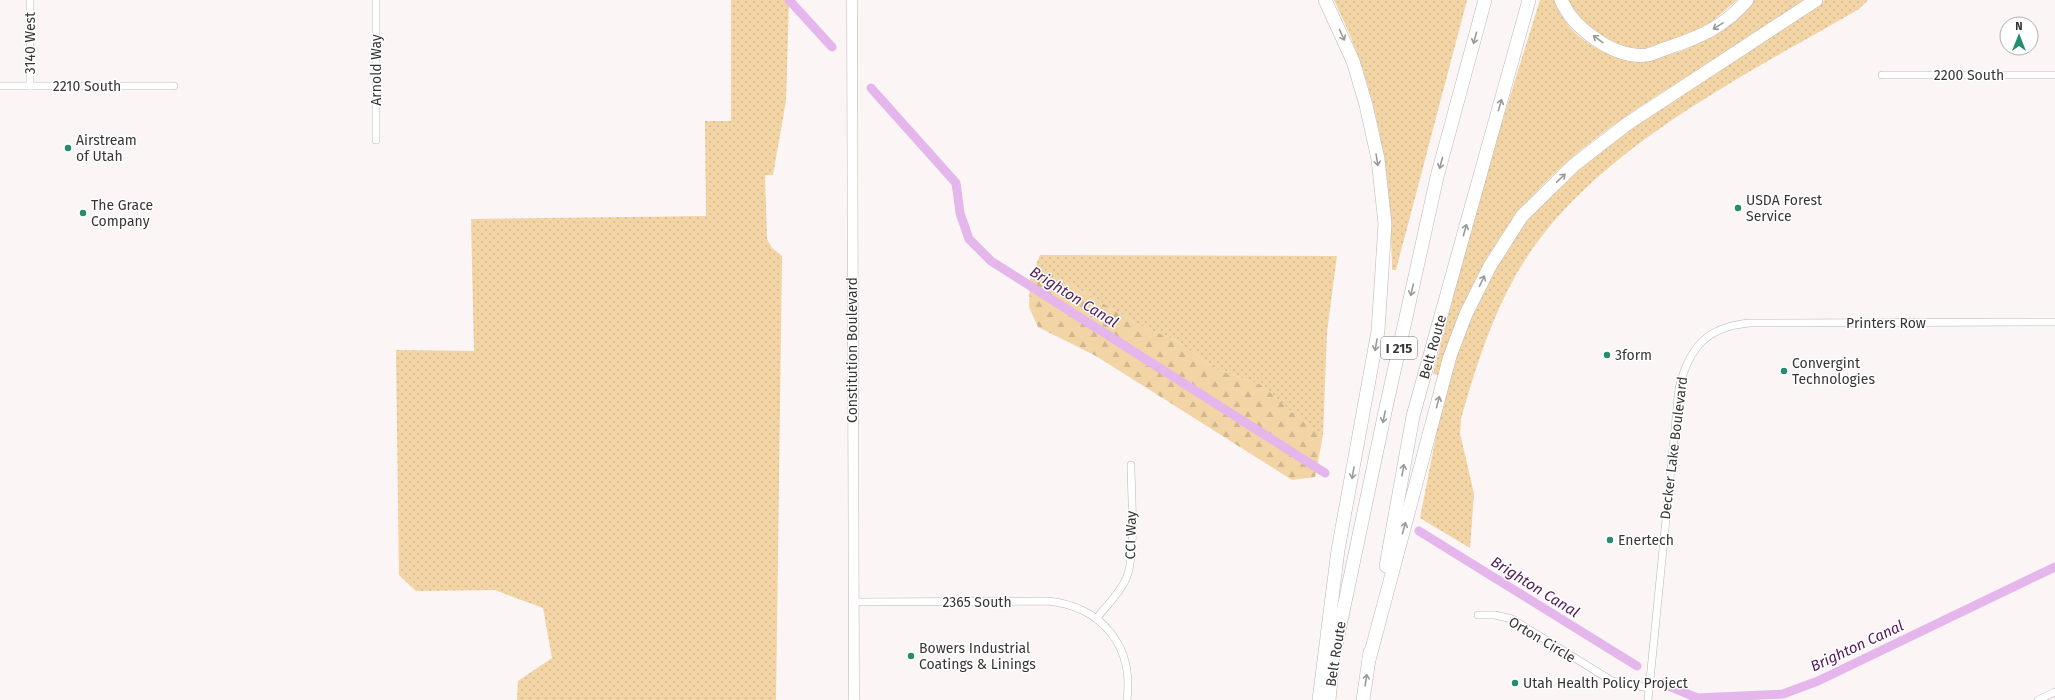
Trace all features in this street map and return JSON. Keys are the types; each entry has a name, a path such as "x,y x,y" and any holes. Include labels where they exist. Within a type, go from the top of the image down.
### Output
{"highway":[{"path":"1318,700 1338,550 1378,331 1386,224 1378,160 1366,105 1354,61 1325,0"},
{"name":"Belt Route","path":"1329,700 1333,658 1432,200 1485,0"},
{"name":"Belt Route","path":"1363,700 1413,416 1529,0"},
{"path":"1561,0 1575,23 1608,47 1630,53 1646,55 1693,39 1720,26 1747,0"},
{"path":"1369,660 1450,356 1466,314 1490,266 1522,216 1574,165 1627,124 1816,0"}],"street":[{"name":"3140 West","path":"30,0 30,86"},
{"name":"Arnold Way","path":"376,0 376,140"},
{"name":"Constitution Boulevard","path":"852,0 854,700"},
{"name":"2200 South","path":"1882,75 2055,75"},
{"name":"2210 South","path":"0,86 174,86"},
{"name":"Printers Row","path":"1718,330 1749,323 2055,322"},
{"name":"Decker Lake Boulevard","path":"1648,700 1680,388 1684,367 1694,350 1702,341 1718,330"},
{"name":"CCI Way","path":"1097,618 1122,586 1129,568 1132,550 1131,465"},
{"name":"2365 South","path":"853,602 1046,601 1076,606 1097,618 1114,637 1124,656 1128,674 1127,700"},
{"name":"Orton Circle","path":"1478,616 1495,615 1512,619 1612,681 1649,688"},
{"path":"2038,700 2055,692"}],"green space":[{"path":"731,0 789,0 786,101 773,175 765,175 767,239 772,248 782,256 776,700 517,700 518,681 552,658 543,608 495,590 416,591 399,575 396,350 474,351 471,219 706,216 705,121 731,121"},
{"path":"1334,0 1467,0 1396,270 1392,270 1390,213 1384,157 1379,129 1365,75 1353,42"},
{"path":"1540,0 1554,0 1565,21 1580,37 1597,48 1617,55 1638,58 1660,57 1681,51 1701,41 1750,0 1808,0 1632,112 1576,154 1550,178 1526,204 1504,232 1484,263 1458,318 1438,375 1433,374 1484,180"},
{"path":"1563,0 1737,0 1708,25 1654,49 1632,50 1601,41"},
{"path":"1825,0 1868,0 1859,9 1766,62 1670,121 1625,154 1584,190 1547,230 1517,273 1507,291 1491,327 1478,363 1461,419 1460,433 1474,494 1470,548 1420,518 1435,441 1441,400 1482,286 1526,217 1559,181 1660,104"},
{"path":"1040,255 1337,256 1327,332 1323,435 1295,415 1262,385 1218,370 1175,340 1141,326 1047,270 1030,280"},
{"path":"1047,270 1141,326 1175,340 1218,370 1262,385 1295,415 1323,435 1315,477 1292,480 1096,356 1038,327 1029,307 1030,280"}],"waterway":[{"name":"Brighton Canal","path":"789,0 832,47"},
{"name":"Brighton Canal","path":"871,88 956,183 960,213 969,239 991,261 1325,473"},
{"name":"Brighton Canal","path":"1419,531 1637,666"},
{"name":"Brighton Canal","path":"1662,683 1697,698 1783,694 1818,681 2055,567"}],"place":[{"name":"Airstream of Utah","path":"68,148"},
{"name":"USDA Forest Service","path":"1738,208"},
{"name":"The Grace Company","path":"83,213"},
{"name":"3form","path":"1607,355"},
{"name":"Convergint Technologies","path":"1784,371"},
{"name":"Enertech","path":"1610,540"},
{"name":"Bowers Industrial Coatings & Linings","path":"911,656"},
{"name":"Utah Health Policy Project","path":"1515,683"}]}
